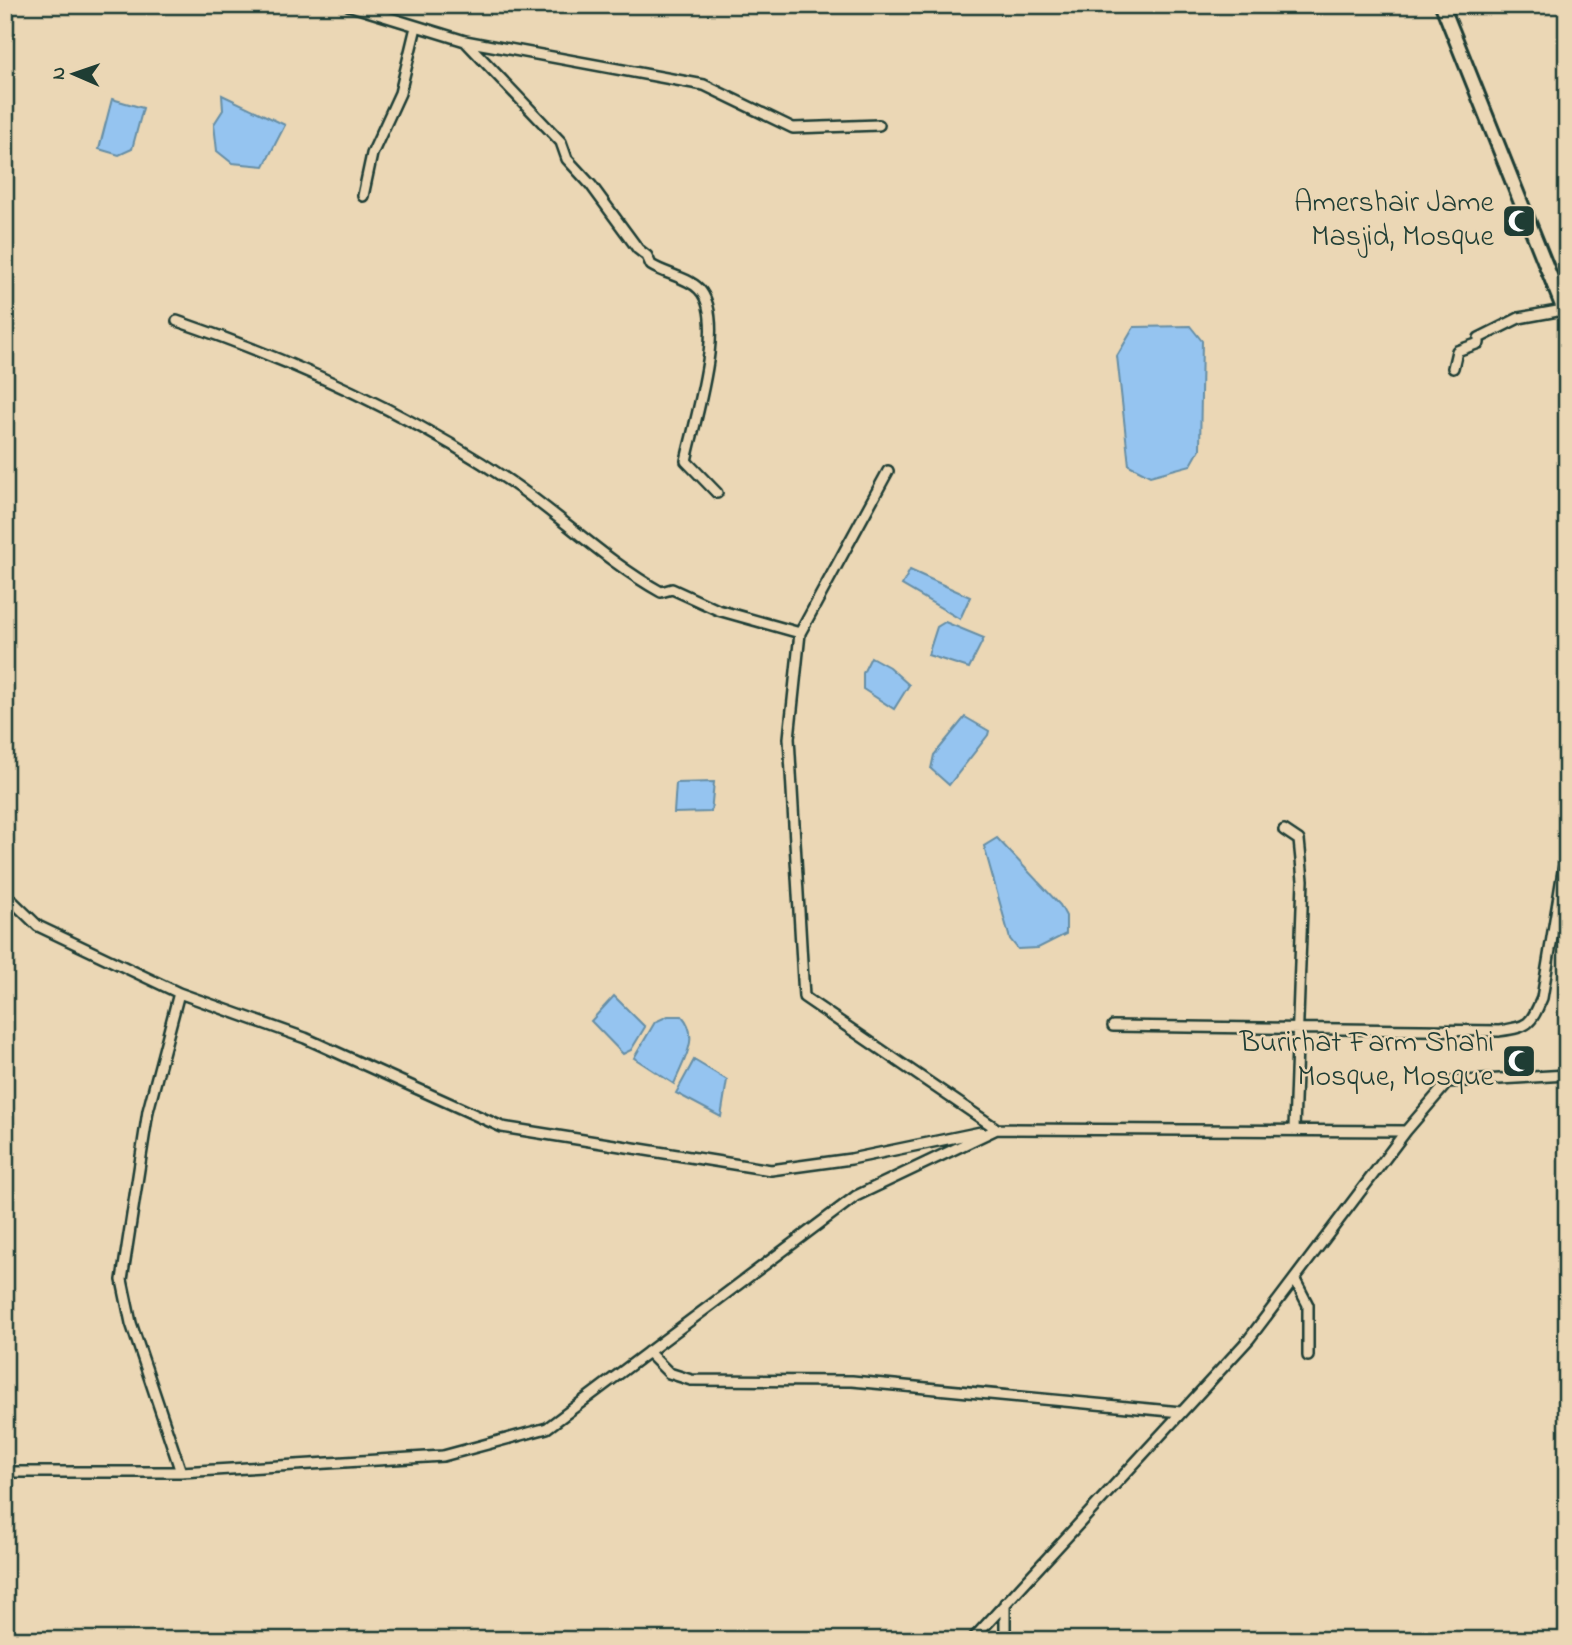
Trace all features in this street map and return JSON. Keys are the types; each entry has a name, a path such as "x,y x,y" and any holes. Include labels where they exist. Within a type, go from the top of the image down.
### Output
{"main road":[{"path":"1442,5 1565,314"}],"street":[{"path":"348,5 465,41 704,85 793,128 879,125"},
{"path":"363,196 372,154 400,93 416,27"},
{"path":"465,41 561,142 567,159 591,185 638,250 647,256 651,265 698,287 709,303 711,343 686,461 717,493"},
{"path":"1453,368 1457,351 1479,343 1479,338 1519,317 1565,314"},
{"path":"177,321 257,348 437,434 513,484 628,571 661,592 671,589 718,610 800,633"},
{"path":"888,471 800,633 789,738 804,997 997,1129"},
{"path":"1284,830 1299,840 1303,880 1300,1026 1294,1129"},
{"path":"1113,1026 1300,1026 1499,1031 1525,1027 1533,1019 1542,998 1565,859"},
{"path":"5,894 38,926 179,993 305,1038 502,1127 771,1170 851,1159 997,1129 1406,1130"},
{"path":"179,993 148,1111 122,1280 131,1323 181,1472"},
{"path":"972,1640 1249,1339 1406,1130 1448,1082 1567,1075"},
{"path":"5,1472 181,1472 443,1457 547,1428 856,1196 997,1129"},
{"path":"1295,1280 1308,1305 1308,1356"},
{"path":"648,1352 669,1373 691,1380 852,1381 1181,1412"},
{"path":"1006,1603 1006,1640"}],"water":[{"path":"222,95 285,125 264,166 232,163 217,151 214,124 223,110"},
{"path":"112,99 143,108 132,149 119,155 99,149"},
{"path":"1190,326 1202,341 1200,449 1191,465 1150,476 1129,465 1117,356 1134,327"},
{"path":"910,570 970,597 960,619 902,585"},
{"path":"945,622 984,638 969,668 928,655 937,627"},
{"path":"871,657 889,667 909,685 894,709 863,689 863,673"},
{"path":"965,717 989,731 949,785 931,769 934,755"},
{"path":"714,782 711,812 674,813 676,783"},
{"path":"997,838 1060,905 1066,916 1066,934 1038,948 1018,949 1010,939 984,846"},
{"path":"614,996 645,1027 631,1050 623,1054 591,1021"},
{"path":"668,1016 682,1016 690,1032 689,1049 674,1084 634,1058 655,1022"},
{"path":"694,1060 727,1080 721,1117 676,1093"}],"place":[{"name":"Amershair Jame Masjid, Mosque","path":"1519,221"},
{"name":"Burirhat Farm Shahi Mosque, Mosque","path":"1519,1061"}]}
